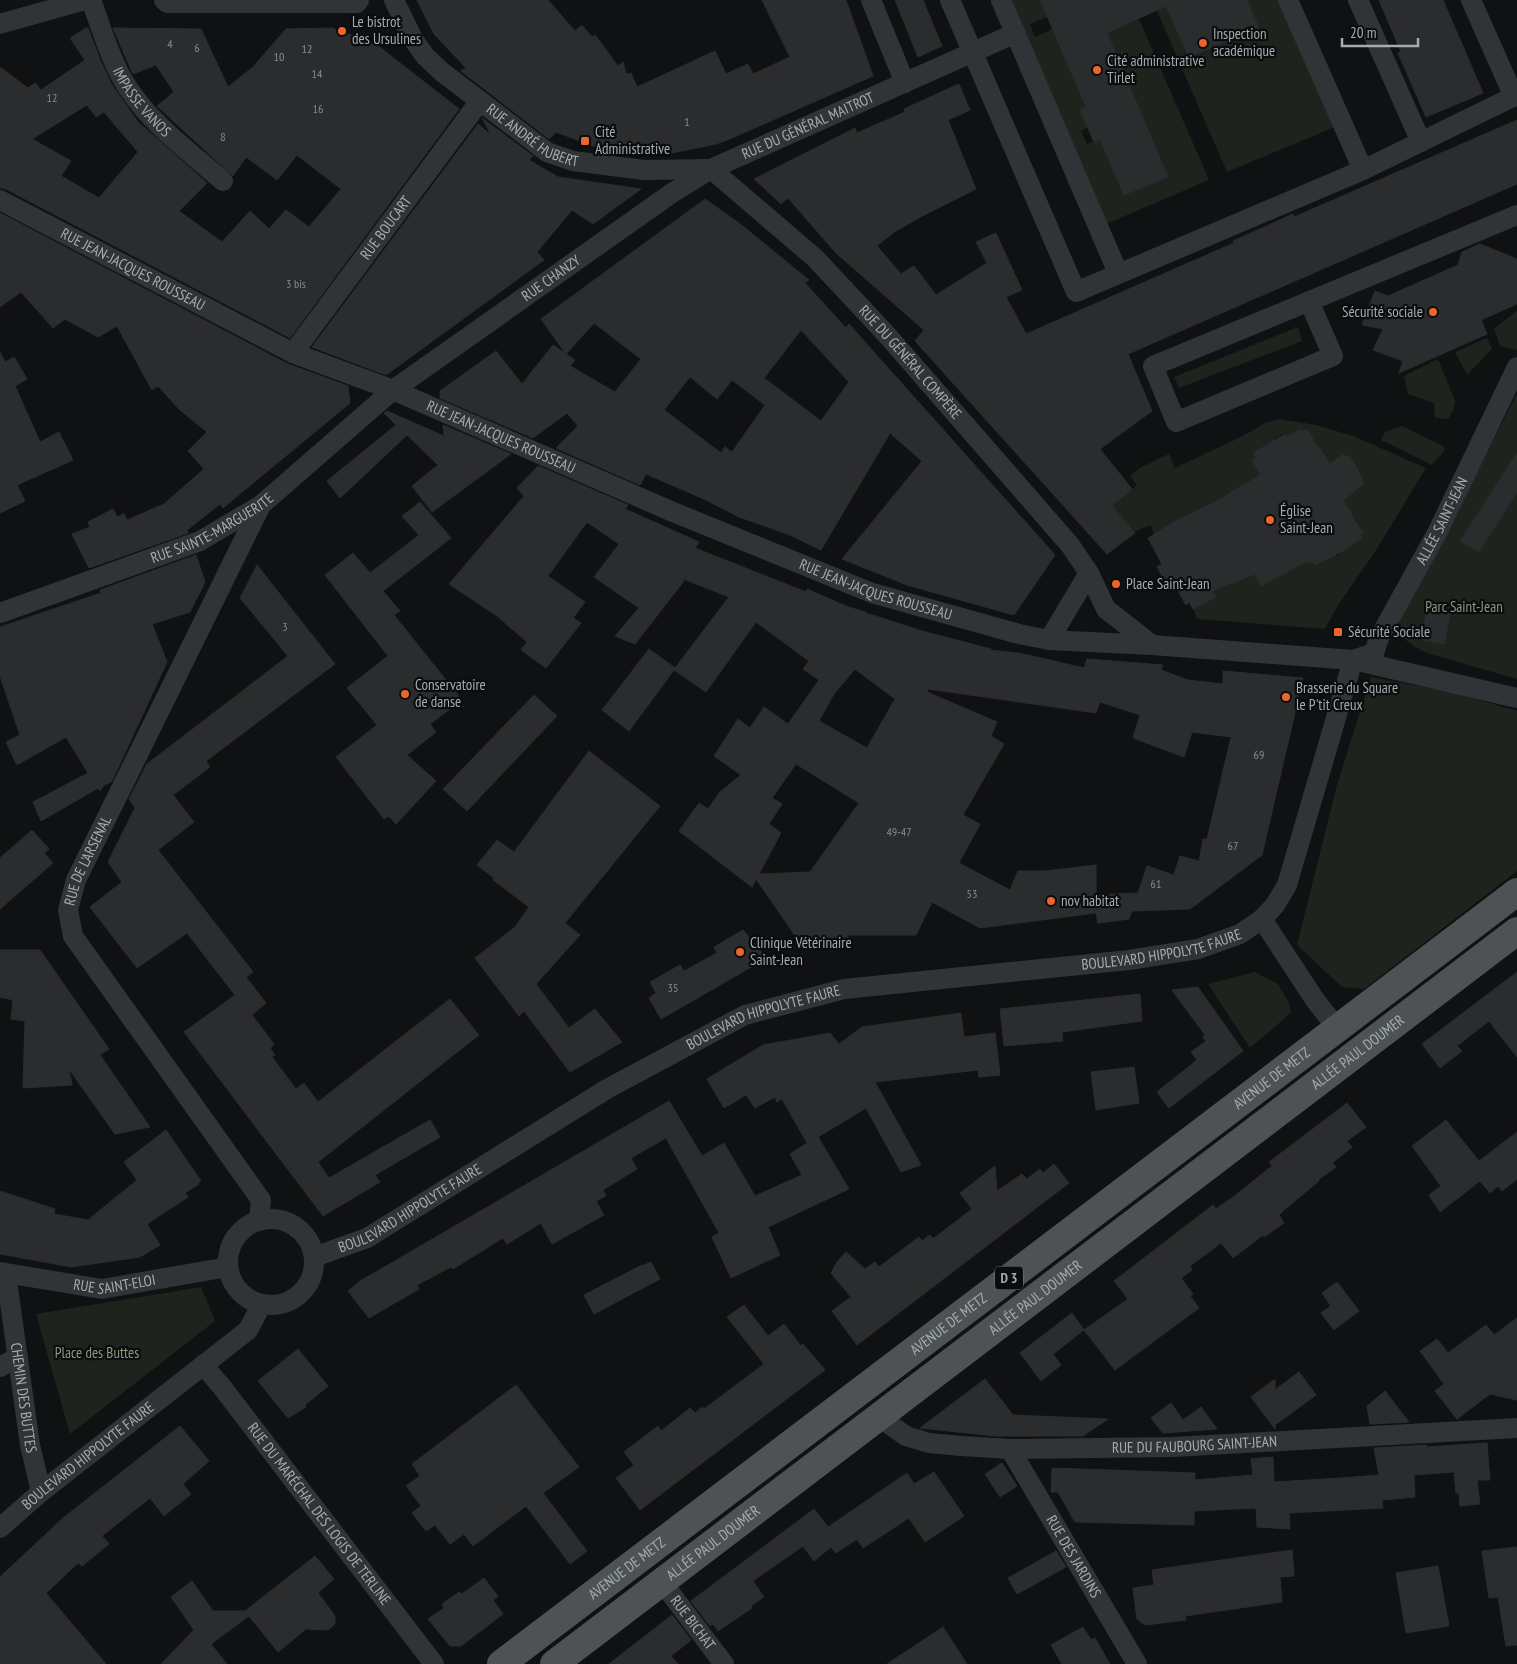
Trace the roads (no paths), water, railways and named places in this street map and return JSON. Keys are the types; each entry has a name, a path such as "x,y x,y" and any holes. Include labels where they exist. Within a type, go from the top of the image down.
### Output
{"main road":[{"name":"AVENUE DE METZ","path":"501,1664 1517,892"},
{"name":"ALLÉE PAUL DOUMER","path":"554,1664 1517,931"}],"street":[{"path":"0,24 85,0"},
{"name":"IMPASSE VANOS","path":"91,0 109,49 128,88 154,121 223,182"},
{"path":"164,0 167,3 357,3 359,0"},
{"name":"RUE ANDRÉ HUBERT","path":"394,0 413,39 425,56 442,72 547,152 573,161 644,170 711,169"},
{"path":"871,0 905,83"},
{"path":"950,0 1076,292 1363,170 1515,96 1471,0"},
{"path":"1001,0 1118,274"},
{"path":"1288,0 1363,170"},
{"path":"1358,0 1421,142"},
{"name":"RUE DU GÉNÉRAL MAITROT","path":"711,169 1016,33"},
{"name":"RUE BOUCART","path":"293,353 480,101"},
{"name":"RUE CHANZY","path":"394,390 672,193 711,169"},
{"name":"RUE DU GÉNÉRAL COMPÈRE","path":"711,169 815,258 887,336 1064,537 1089,574"},
{"name":"RUE JEAN-JACQUES ROUSSEAU","path":"0,200 293,353 394,390 673,512 872,593 1020,634 1049,640"},
{"path":"1309,301 1333,356 1176,422 1153,366 1309,301 1517,216"},
{"name":"ALLÉE SAINT-JEAN","path":"1353,660 1374,653 1379,638 1438,531 1517,367"},
{"name":"RUE SAINTE-MARGUERITE","path":"0,614 200,541 261,505 394,390"},
{"name":"RUE DE L'ARSENAL","path":"259,1221 262,1200 73,936 68,910 76,880 261,505"},
{"path":"1089,574 1049,640 1152,645 1353,660 1517,698"},
{"path":"1089,574 1106,609 1152,645"},
{"name":"BOULEVARD HIPPOLYTE FAURE","path":"314,1257 367,1238 607,1090 745,1015 844,989 1130,960 1198,949 1240,934 1262,919 1275,905 1287,885 1353,660"},
{"path":"1262,919 1315,1000 1337,1028"},
{"path":"273,1219 288,1223 300,1231 309,1243 314,1257 313,1270 308,1283 300,1294 289,1301 276,1305 262,1304 250,1300 239,1291 232,1280 228,1268 232,1244 239,1234 248,1226 259,1221 273,1219"},
{"name":"RUE SAINT-ELOI","path":"3,1273 102,1289 228,1268"},
{"name":"CHEMIN DES BUTTES","path":"3,1273 18,1357 30,1445 41,1492"},
{"name":"BOULEVARD HIPPOLYTE FAURE","path":"0,1528 41,1492 248,1330 262,1304"},
{"path":"0,1367 18,1357"},
{"name":"RUE DU MARÉCHAL DES LOGIS DE TERLINE","path":"203,1365 434,1664"},
{"name":"RUE DU FAUBOURG SAINT-JEAN","path":"880,1416 906,1436 929,1443 1010,1449 1172,1447 1517,1428"},
{"name":"RUE DES JARDINS","path":"1010,1449 1137,1664"},
{"name":"RUE BICHAT","path":"662,1582 724,1664"}],"place":[{"name":"Le bistrot des Ursulines","path":"342,31"},
{"name":"Inspection académique","path":"1203,43"},
{"name":"Cité administrative Tirlet","path":"1097,70"},
{"name":"Cité Administrative","path":"585,141"},
{"name":"Sécurité sociale","path":"1433,312"},
{"name":"Église Saint-Jean","path":"1270,520"},
{"name":"Place Saint-Jean","path":"1116,584"},
{"name":"Sécurité Sociale","path":"1338,632"},
{"name":"Conservatoire de danse","path":"405,694"},
{"name":"Brasserie du Square le P'tit Creux","path":"1286,697"},
{"name":"nov habitat","path":"1051,901"},
{"name":"Clinique Vétérinaire Saint-Jean","path":"740,952"}],"park label":[{"name":"Parc Saint-Jean","path":"1464,607"},
{"name":"Place des Buttes","path":"97,1353"}]}
